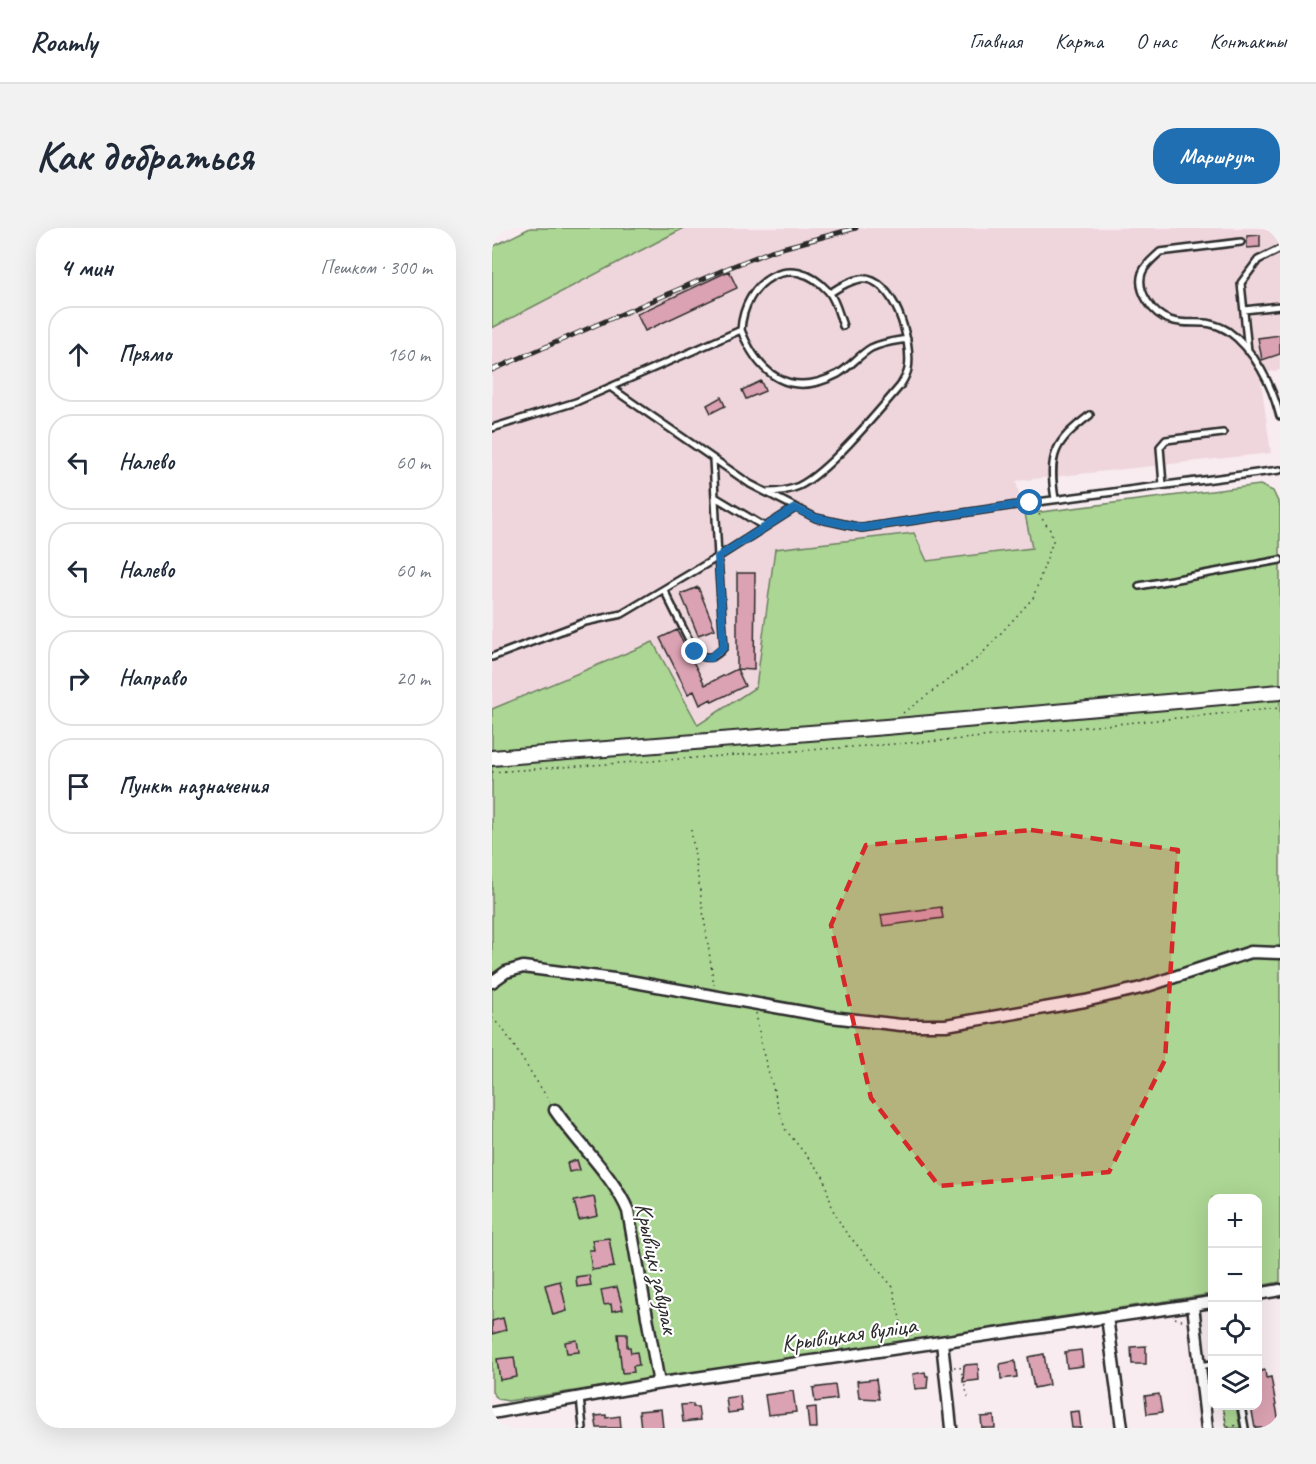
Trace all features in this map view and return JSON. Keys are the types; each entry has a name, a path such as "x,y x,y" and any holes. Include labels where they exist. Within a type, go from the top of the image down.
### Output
{"street":[{"path":"492,758 886,727 1280,692"},
{"path":"492,982 506,972 523,967 628,981 901,1025 946,1025 1141,988 1251,952 1280,953"},
{"name":"Крывіцкі завулак","path":"555,1110 574,1138 616,1189 628,1211 658,1378 655,1384"},
{"path":"1262,1293 1280,1290"},
{"name":"Крывіцкая вуліца","path":"492,1413 655,1384 1208,1303"},
{"path":"1192,1305 1207,1428"},
{"path":"1107,1317 1122,1428"},
{"path":"942,1342 951,1428"}],"lane":[{"path":"1241,243 1160,252 1142,272 1141,285 1145,297 1167,320 1216,324 1230,333 1248,352 1267,379 1280,416"},
{"path":"1248,352 1241,283 1258,260 1280,249"},
{"path":"843,326 830,292 816,280 801,273 787,272 767,279 752,291 742,313 741,330 751,354 769,373 784,381 807,385 816,384 840,373 868,350 882,344 907,339"},
{"path":"766,492 791,489 819,473 887,401 908,372 907,339 892,300 883,288 871,280 861,279 830,292"},
{"path":"1244,310 1280,306"},
{"path":"492,428 576,402 741,330"},
{"path":"610,387 713,459 766,492 816,518 862,528 1280,470"},
{"path":"1054,500 1051,459 1065,435 1090,415"},
{"path":"1163,485 1160,447 1166,440 1222,433"},
{"path":"664,590 695,652 702,657 710,658 719,653 724,647 713,459"},
{"path":"715,497 765,527"},
{"path":"492,657 585,622 622,614 795,508"},
{"path":"1139,586 1280,560"},
{"path":"1199,1366 1208,1365"},
{"path":"580,1397 584,1428"},
{"path":"1241,1410 1242,1426"}],"path":[{"path":"902,714 979,657 1033,598 1053,541 1050,530 1030,503"},
{"path":"492,772 952,740 1280,708"},
{"path":"692,830 693,854 715,992"},
{"path":"754,1003 762,1049 785,1129 824,1176 833,1210 844,1230 893,1287 901,1323 911,1335 928,1344"},
{"path":"492,1018 503,1029 555,1110"},
{"path":"1173,1317 1185,1321 1188,1328"},
{"path":"950,1368 960,1367 968,1397"},
{"path":"1224,1410 1227,1428 1242,1426"}],"highlighted area":[{"path":"1031,830 1178,850 1165,1060 1109,1172 939,1186 871,1098 831,925 866,845"}],"shaded area":[{"path":"684,228 1280,228 1280,370 1260,374 1271,453 1016,481 1032,548 926,561 775,549 756,687 698,725 653,643 492,709 492,328"}],"green space":[{"path":"530,228 684,228 492,328 492,247"},
{"path":"1260,485 1273,491 1280,506 1280,1282 1262,1285 1262,1194 1208,1194 1208,1295 508,1401 498,1399 492,1392 492,709 653,642 698,725 756,687 775,549 914,533 927,561 1032,548 1025,514"},
{"path":"1224,1410 1237,1410 1240,1428 1227,1428"}],"building":[{"path":"1260,235 1260,247 1247,248 1247,236"},
{"path":"729,271 737,288 645,331 637,314"},
{"path":"1280,335 1280,354 1262,360 1258,338"},
{"path":"761,381 765,391 746,399 742,390"},
{"path":"721,397 725,406 711,413 707,405"},
{"path":"737,573 755,573 754,670 737,669"},
{"path":"698,587 715,629 698,635 681,594"},
{"path":"677,630 705,685 737,669 745,686 712,702 711,699 700,705 694,691 688,694 660,638"},
{"path":"941,907 943,918 883,926 881,915"},
{"path":"577,1160 580,1170 569,1172 567,1163"},
{"path":"594,1197 598,1216 579,1220 574,1201"},
{"path":"609,1238 614,1267 592,1270 589,1250 594,1250 592,1240"},
{"path":"589,1275 591,1285 577,1287 576,1277"},
{"path":"560,1281 567,1311 553,1315 545,1285"},
{"path":"617,1287 623,1309 612,1311 611,1304 604,1305 601,1290"},
{"path":"503,1318 506,1330 492,1334 492,1321"},
{"path":"618,1334 627,1334 627,1347 630,1347 631,1353 637,1352 639,1365 633,1366 634,1372 622,1373"},
{"path":"577,1340 579,1352 567,1353 565,1342"},
{"path":"1146,1346 1146,1364 1132,1364 1131,1347"},
{"path":"1081,1350 1083,1366 1067,1368 1065,1352"},
{"path":"1044,1354 1049,1385 1034,1388 1028,1357"},
{"path":"514,1357 517,1377 500,1380 497,1359"},
{"path":"1015,1361 1017,1377 1001,1379 1000,1364"},
{"path":"978,1364 979,1380 963,1382 964,1365"},
{"path":"1265,1370 1266,1378 1271,1377 1280,1428 1255,1428 1252,1410 1262,1410 1262,1371"},
{"path":"925,1372 928,1376 927,1388 915,1389 913,1374"},
{"path":"876,1379 879,1399 859,1398 857,1381"},
{"path":"835,1385 837,1399 815,1402 813,1388"},
{"path":"793,1391 796,1412 768,1415 765,1395"},
{"path":"1159,1394 1162,1412 1147,1414 1145,1396"},
{"path":"740,1396 742,1411 728,1413 726,1398"},
{"path":"693,1404 693,1407 698,1407 700,1420 683,1422 681,1405"},
{"path":"816,1407 817,1428 809,1428 807,1408"},
{"path":"661,1409 663,1428 641,1428 639,1411"},
{"path":"1079,1411 1081,1428 1072,1428 1070,1412"},
{"path":"606,1415 606,1418 620,1416 621,1428 597,1428 595,1416"},
{"path":"994,1416 995,1428 982,1428 981,1417"}],"railway":[{"path":"492,370 771,251 856,228"}],"route":[{"path":"695,652 702,657 710,658 724,647 718,557 795,508 816,518 862,528 1030,503"}]}
